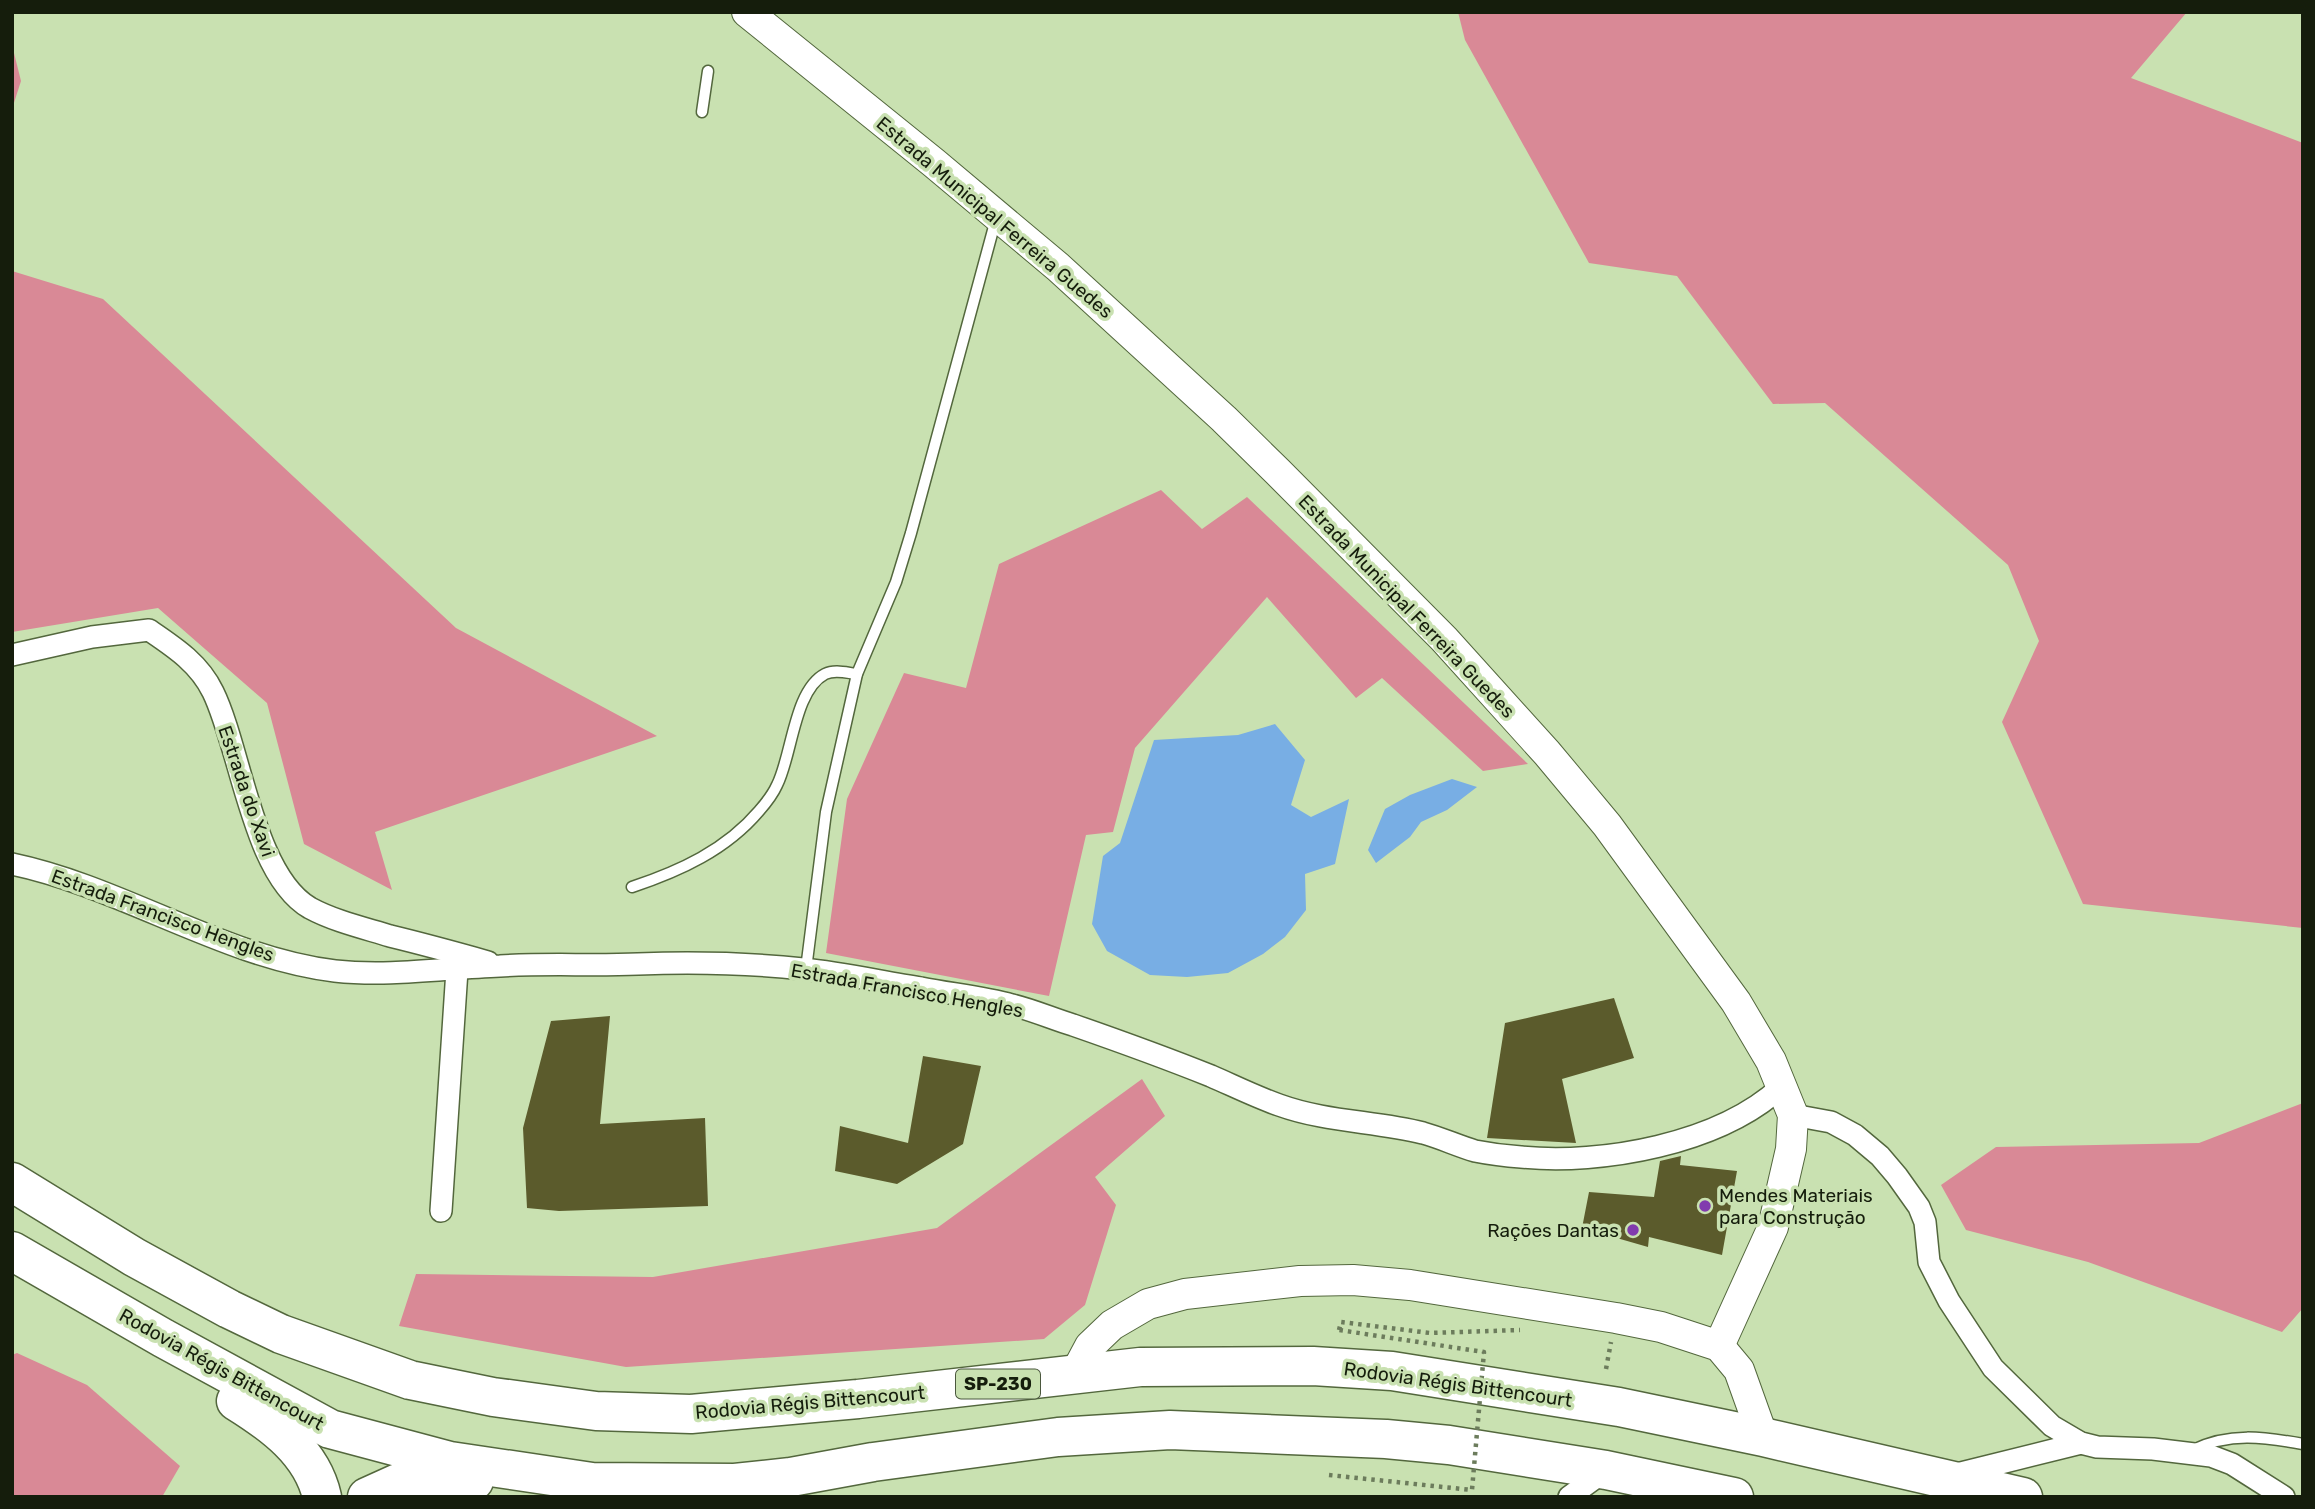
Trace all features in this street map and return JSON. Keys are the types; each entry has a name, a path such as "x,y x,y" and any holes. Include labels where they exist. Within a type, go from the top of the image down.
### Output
{"highway":[{"name":"Rodovia Régis Bittencourt","path":"12,1182 134,1257 270,1329 368,1367 454,1391 596,1411 691,1414 1140,1367 1313,1366 1392,1371 1619,1407 2023,1497"},
{"name":"Rodovia Régis Bittencourt","path":"12,1254 330,1429 450,1461 592,1482 735,1483 1058,1437 1170,1430 1386,1439 1449,1445 1606,1470 1734,1497"},
{"path":"12,1254 76,1310 149,1356 215,1388 266,1419 300,1450 322,1497"},
{"path":"367,1497 398,1483 592,1482"}],"street":[{"name":"Estrada Municipal Ferreira Guedes","path":"747,12 997,216 1102,306 1224,419 1444,639 1547,752 1607,825 1736,1002 1771,1061 1793,1115 1791,1149 1773,1227 1719,1346"},
{"name":"Estrada do Xavi","path":"12,655 92,637 149,630 180,651 197,667 213,692 261,834 275,869 289,891 309,907 352,925 500,965"},
{"name":"Estrada Francisco Hengles","path":"12,864 36,869 113,895 262,954 334,971 397,973 500,965 637,965 666,962 806,969 1012,1005 1182,1064 1280,1106 1333,1120 1382,1124 1427,1134 1477,1151 1521,1157 1605,1157 1666,1145 1706,1131 1744,1112 1769,1098 1781,1087"},
{"path":"441,1211 457,970"},
{"path":"1793,1115 1831,1122 1855,1135 1880,1156 1919,1207 1925,1222 1929,1262 1935,1278 1993,1368 2052,1426 2081,1443 2097,1447 2189,1452 2211,1456 2232,1464 2284,1497"},
{"path":"1074,1376 1090,1346 1112,1325 1148,1304 1185,1294 1300,1281 1353,1280 1388,1283 1528,1302 1661,1327 1719,1346 1739,1370 1763,1437"},
{"path":"1942,1478 2081,1443"},
{"path":"1569,1497 1606,1470"}],"lane":[{"path":"702,113 708,71"},
{"path":"806,969 826,812 857,674 896,582 911,533 997,216"},
{"path":"632,887 684,867 740,832 761,809 777,784 792,730 807,694 818,679 831,672 857,674"},
{"path":"2189,1452 2208,1442 2228,1437 2260,1437 2303,1444"}],"path":[{"path":"1329,1475 1472,1490 1484,1352 1339,1330 1341,1322 1430,1333 1528,1328"}],"shaded area":[{"path":"1458,12 2187,12 2131,78 2303,143 2303,928 2083,904 2002,722 2039,641 2008,565 1825,403 1773,404 1677,276 1589,263 1465,40"},
{"path":"12,45 21,81 12,109"},
{"path":"12,271 103,299 456,628 657,736 375,832 392,890 304,844 267,703 158,608 12,632"},
{"path":"1161,490 1202,529 1247,497 1528,764 1483,771 1382,678 1356,698 1267,597 1135,748 1113,832 1086,835 1049,996 826,953 847,799 904,673 966,688 999,564"},
{"path":"1142,1079 1165,1116 1095,1177 1116,1205 1085,1305 1044,1339 626,1367 399,1326 416,1274 653,1277 937,1228"},
{"path":"2303,1103 2303,1308 2282,1332 2088,1262 1966,1230 1941,1185 1996,1147 2199,1143"},
{"path":"17,1353 87,1385 180,1466 162,1497 12,1497 12,1355"}],"water":[{"path":"1275,724 1305,760 1291,805 1311,817 1349,799 1335,864 1305,874 1306,910 1285,937 1263,954 1228,973 1187,977 1150,975 1107,951 1092,924 1103,856 1120,843 1154,740 1238,735"},
{"path":"1452,779 1477,787 1447,810 1421,822 1410,837 1376,863 1368,850 1385,809 1410,795"}],"building":[{"path":"1614,998 1634,1058 1562,1079 1576,1143 1487,1138 1505,1023"},
{"path":"610,1016 600,1124 705,1118 708,1206 559,1211 527,1208 523,1128 551,1021"},
{"path":"923,1056 981,1066 963,1144 897,1184 835,1171 840,1126 908,1143"},
{"path":"1681,1156 1680,1165 1737,1171 1722,1255 1649,1237 1648,1247 1582,1228 1589,1192 1654,1197 1660,1161"}],"place":[{"name":"Mendes Materiais para Construção","path":"1705,1206"},
{"name":"Rações Dantas","path":"1633,1230"}]}
